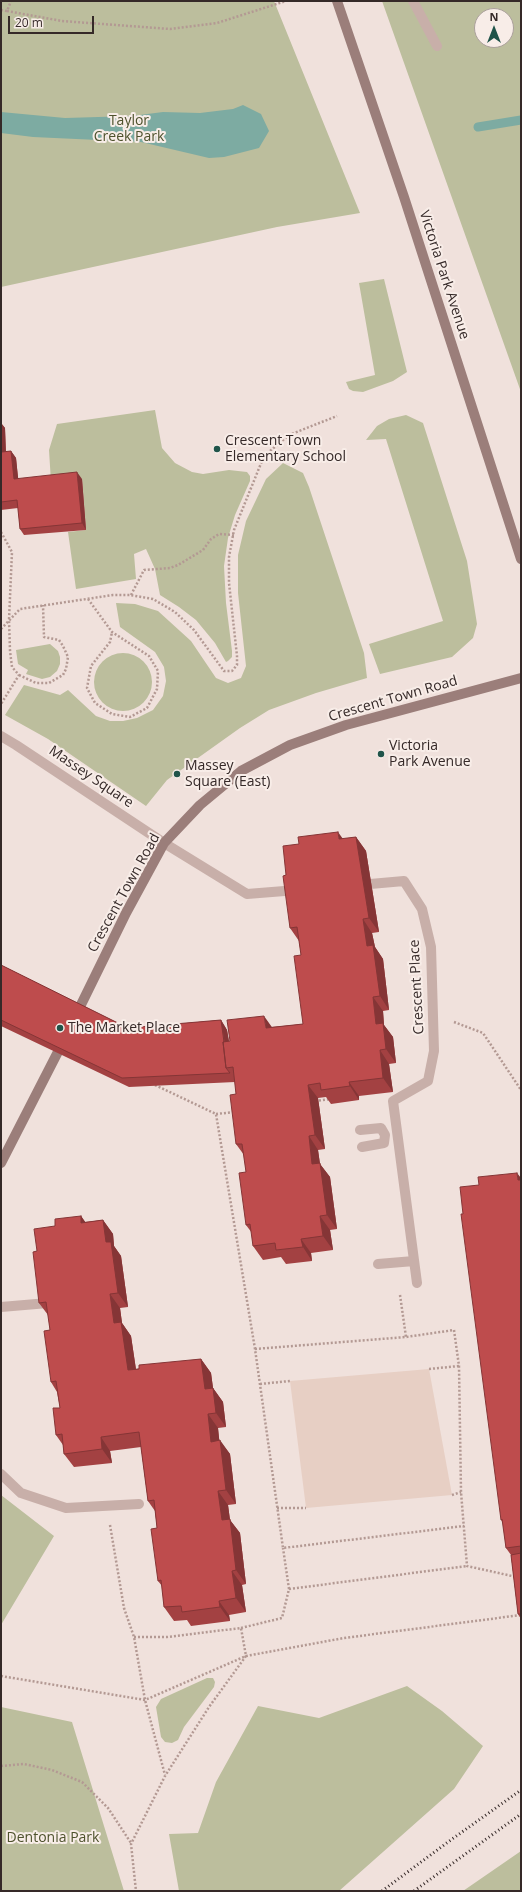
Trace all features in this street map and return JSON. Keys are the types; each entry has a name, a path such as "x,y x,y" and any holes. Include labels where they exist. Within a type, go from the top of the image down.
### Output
{"street":[{"name":"Victoria Park Avenue","path":"338,1 404,196 521,559"},
{"name":"Crescent Town Road","path":"1,1163 68,1033 126,912 164,843 200,804 241,771 290,745 346,725 521,678"}],"lane":[{"path":"413,1 437,46"},
{"name":"Massey Square","path":"1,736 23,749 164,843"},
{"path":"164,843 247,894 310,889"},
{"name":"Crescent Place","path":"349,886 404,881 422,909 431,947 434,1051 428,1081 393,1101 416,1282"},
{"path":"360,1130 382,1128 385,1135 384,1143 362,1147"},
{"path":"385,1135 397,1134"},
{"path":"378,1264 414,1260"},
{"path":"1,1307 48,1303"},
{"path":"1,1474 21,1493 66,1508 139,1504"}],"path":[{"path":"7,11 11,1"},
{"path":"1,10 62,21 170,29 217,24 286,1"},
{"path":"1,629 20,608 113,595 131,595 153,599 175,612 194,630 224,671 232,671 237,665 228,583 229,557 234,535 264,456 289,435 337,416"},
{"path":"1,532 12,552 9,620 12,667 19,676 36,683 49,683 63,675 66,669 68,657 64,646 59,640 44,637 43,605"},
{"path":"131,595 144,570 170,568 178,565 203,550 210,539 219,534 234,535"},
{"path":"88,598 112,632 149,656 158,671 157,689 147,708 130,717 112,714 95,703 87,688 91,666 110,642 112,632"},
{"path":"1,704 19,676"},
{"path":"433,1013 483,1034 521,1090"},
{"path":"152,1083 216,1114 239,1111"},
{"path":"309,1102 332,1098"},
{"path":"134,1637 167,1637 241,1628 282,1618 288,1589 255,1349 216,1114"},
{"path":"396,1262 406,1336"},
{"path":"255,1349 406,1336 454,1330 459,1366 461,1492 468,1566"},
{"path":"429,1368 459,1366"},
{"path":"260,1384 290,1381"},
{"path":"452,1495 461,1492"},
{"path":"106,1507 124,1608 134,1637 145,1700 165,1776"},
{"path":"277,1508 306,1508"},
{"path":"283,1548 464,1526"},
{"path":"288,1589 468,1566 521,1578"},
{"path":"1,1676 145,1700 246,1656 344,1638 521,1615"},
{"path":"131,1844 165,1776 209,1707 246,1656 241,1628"},
{"path":"1,1766 24,1764 52,1770 82,1782 108,1808 131,1844 136,1891"}],"green space":[{"name":"Taylor Creek Park","path":"1,1 274,1 360,213 277,227 1,287"},
{"path":"382,1 521,1 521,392"},
{"path":"384,279 407,372 393,381 363,392 353,391 349,389 346,382 375,375 359,283"},
{"path":"155,410 162,448 175,463 192,472 203,474 229,470 247,472 250,476 250,481 235,515 228,538 224,566 226,603 232,651 232,657 226,662 215,643 196,620 160,595 155,569 146,549 134,554 136,579 76,589 68,532 86,530 82,479 51,482 49,450 57,424"},
{"path":"406,415 423,423 467,561 477,624 473,638 452,657 380,674 369,644 443,621 386,439 366,440 377,426 389,419"},
{"path":"283,463 303,473 309,487 364,653 367,678 316,693 269,710 240,728 167,780 146,806 48,739 5,715 24,685 60,695 68,690 96,716 110,721 123,721 137,718 153,710 163,696 166,681 164,667 155,652 120,627 116,603 135,604 158,611 191,641 216,678 228,683 241,678 246,666 238,593 238,555 246,521 266,479"},
{"path":"50,644 58,651 60,657 60,664 57,671 50,677 42,679 26,674 28,670 18,664 16,650"},
{"path":"123,653 134,655 144,661 150,671 152,682 150,693 144,703 134,709 123,711 112,709 102,703 96,693 94,682 96,671 102,661 112,655"},
{"path":"1,1495 54,1536 1,1625"},
{"path":"207,1678 213,1678 215,1682 214,1687 184,1727 178,1740 172,1743 165,1742 161,1737 156,1707 161,1699"},
{"path":"407,1686 442,1711 483,1746 454,1789 339,1891 179,1891 169,1834 198,1833 216,1782 258,1706 319,1718"},
{"name":"Dentonia Park","path":"1,1707 72,1722 124,1891 1,1891"},
{"path":"521,1851 521,1891 463,1891"}],"shaded area":[{"path":"429,1369 452,1495 306,1508 290,1381"}],"water":[{"path":"243,105 261,114 269,131 259,148 224,157 209,158 141,142 33,137 1,133 1,112 65,118 132,116 163,112 200,113 233,109"}],"building":[{"path":"1,441 2,452 11,451 14,479 77,472 82,523 20,529 17,500 1,502"},
{"path":"338,832 339,839 356,837 369,918 363,919 367,946 373,945 380,996 373,997 376,1024 383,1023 386,1049 380,1050 383,1078 349,1082 350,1086 321,1090 320,1083 308,1085 315,1135 309,1136 312,1164 320,1163 327,1215 320,1216 323,1236 301,1239 303,1247 276,1250 275,1243 253,1246 250,1224 246,1225 239,1173 246,1172 242,1144 236,1144 230,1095 236,1094 233,1067 226,1068 223,1042 230,1041 227,1020 264,1016 266,1028 303,1024 294,956 301,955 297,927 290,928 283,876 286,875 283,846 299,844 298,837"},
{"name":"The Market Place","path":"1,965 128,1028 221,1020 226,1068 230,1073 122,1078 1,1020"},
{"path":"517,1173 518,1180 521,1180 521,1546 506,1548 502,1519 501,1520 461,1214 463,1214 460,1187 479,1185 478,1177"},
{"path":"81,1216 81,1223 103,1220 106,1242 111,1242 118,1293 110,1294 114,1323 121,1322 128,1370 139,1369 139,1365 201,1359 205,1389 213,1388 216,1413 208,1414 211,1442 220,1440 226,1490 218,1491 222,1520 230,1519 236,1570 232,1571 236,1598 219,1601 220,1607 182,1612 181,1606 164,1607 161,1580 158,1581 151,1529 157,1528 154,1500 148,1501 139,1432 101,1437 102,1449 64,1454 62,1434 56,1435 53,1408 60,1408 56,1381 51,1382 44,1331 50,1330 46,1302 39,1303 33,1252 37,1251 34,1229 55,1226 55,1219"},
{"path":"521,1553 521,1614 518,1614 511,1555"}],"waterway":[{"path":"478,127 521,120"}],"railway":[{"path":"382,1891 521,1790"},
{"path":"414,1891 521,1814"}],"place":[{"name":"Crescent Town Elementary School","path":"217,449"},
{"name":"Victoria Park Avenue","path":"381,754"},
{"name":"Massey Square (East)","path":"177,774"},
{"name":"The Market Place","path":"60,1028"}]}
